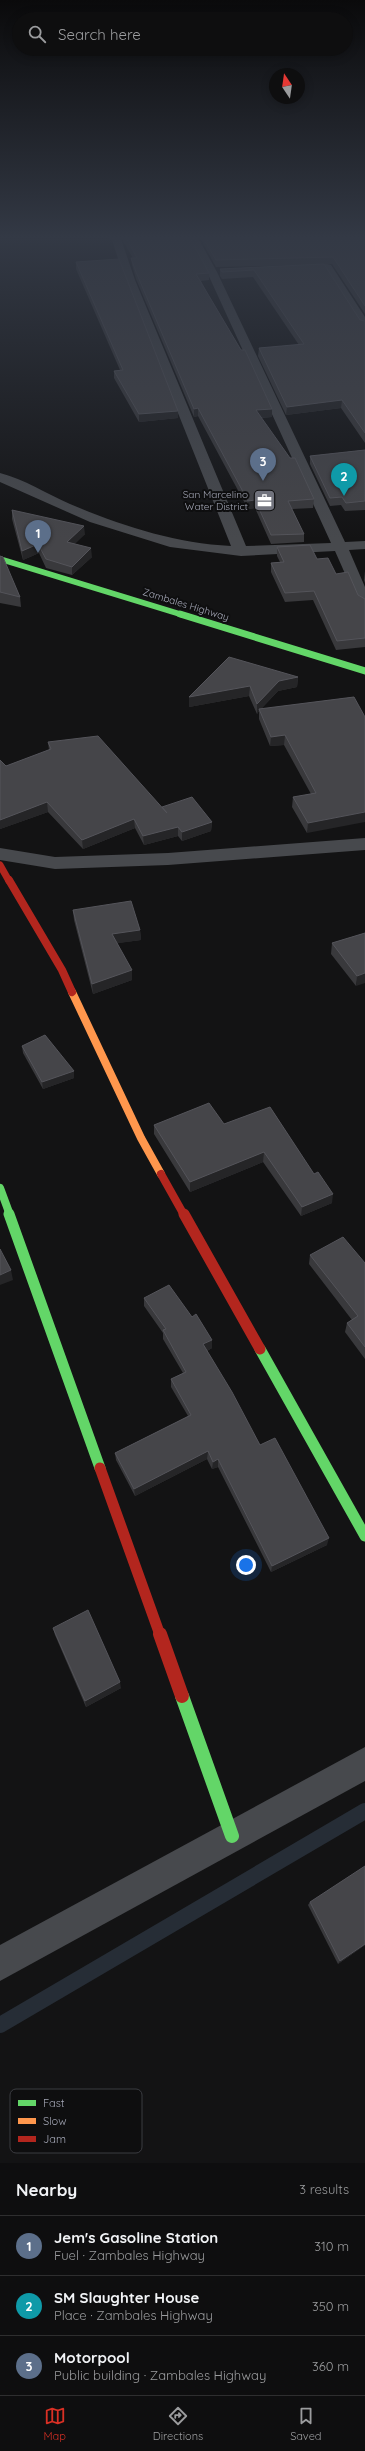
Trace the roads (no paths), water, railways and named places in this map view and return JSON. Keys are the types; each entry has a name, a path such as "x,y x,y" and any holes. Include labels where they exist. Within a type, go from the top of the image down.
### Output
{"street":[{"path":"153,337 241,552"},
{"path":"240,337 304,467 338,547 365,604"},
{"path":"0,477 42,497 143,535 191,547 241,552 365,545"},
{"name":"Zambales Highway","path":"0,559 365,671"},
{"path":"0,854 55,864 168,859 365,844"},
{"path":"0,865 62,970 141,1138 365,1536"},
{"path":"0,1188 232,1836"},
{"path":"0,1964 365,1763"}],"waterway":[{"path":"0,2025 365,1811"}],"place":[{"name":"Motorpool","path":"263,481"},
{"name":"SM Slaughter House","path":"344,496"},
{"name":"San Marcelino Water District","path":"264,500"},
{"name":"Jem's Gasoline Station","path":"38,553"}]}
